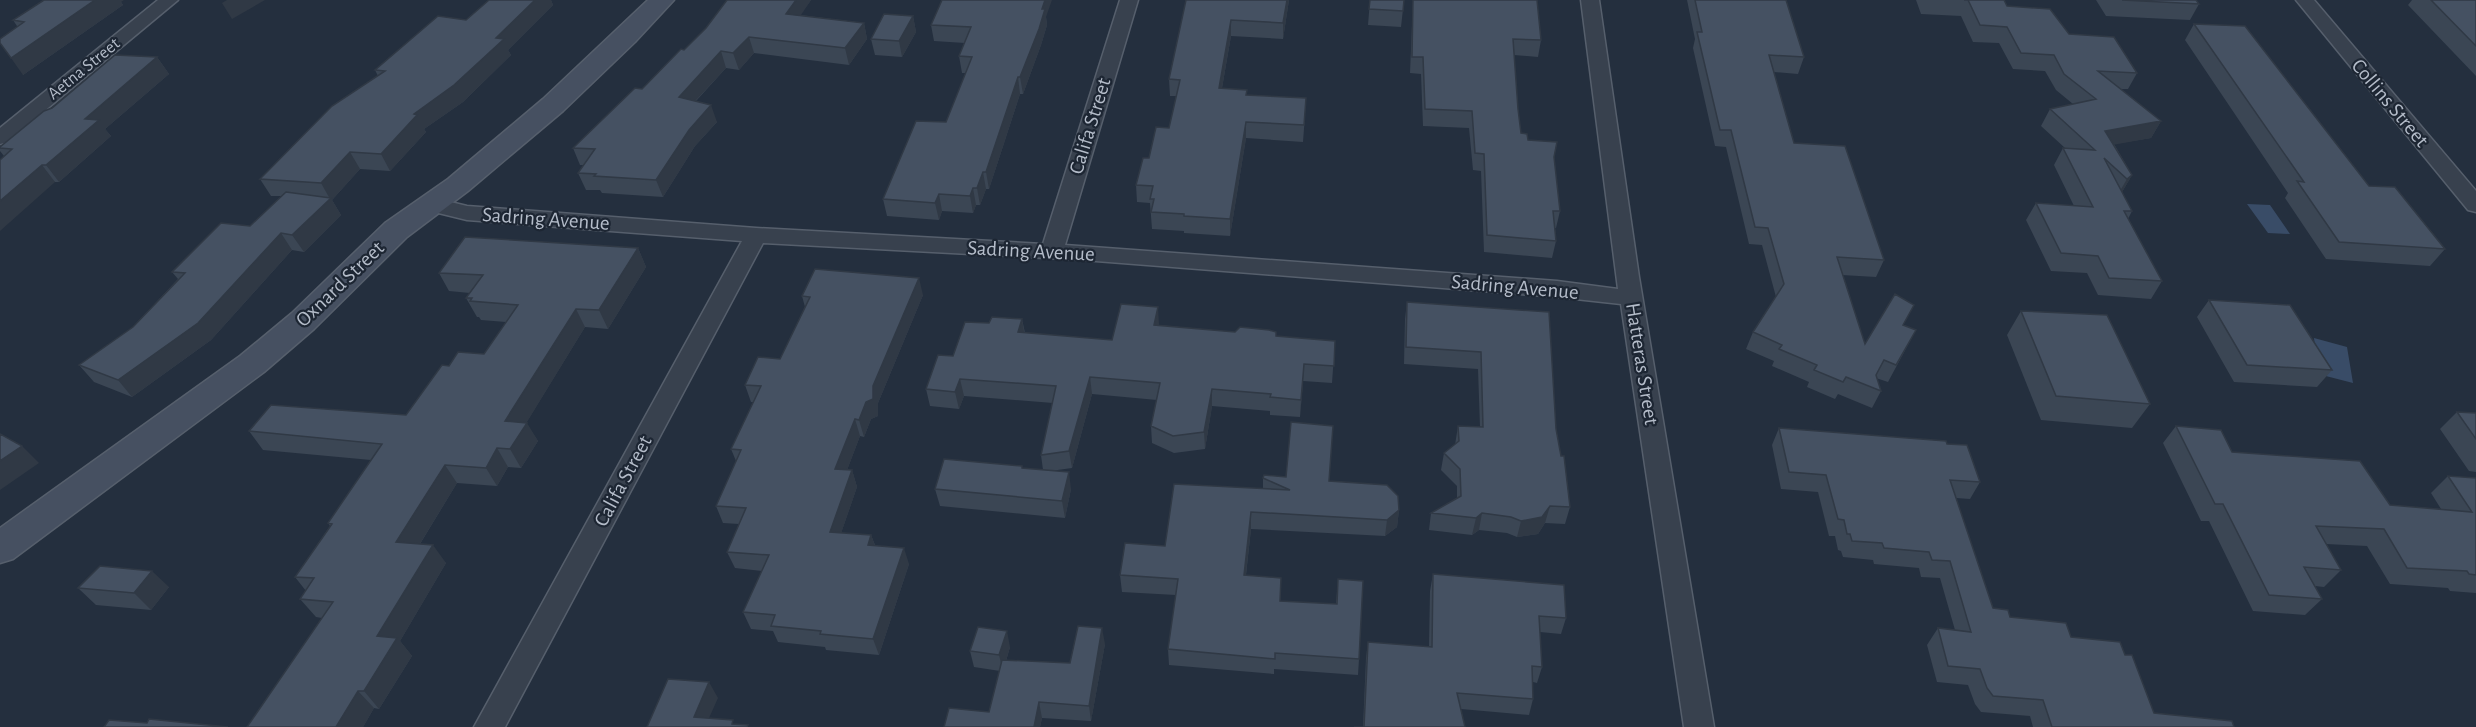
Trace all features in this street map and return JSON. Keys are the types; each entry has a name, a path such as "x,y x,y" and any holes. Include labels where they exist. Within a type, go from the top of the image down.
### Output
{"street":[{"name":"Aetna Street","path":"0,138 169,0"},
{"name":"Oxnard Street","path":"0,548 252,364 303,321 396,230 458,185 553,105 662,0"},
{"name":"Califa Street","path":"1052,252 1129,0"},
{"name":"Hatteras Street","path":"1590,0 1632,298 1699,727"},
{"name":"Collins Street","path":"2305,0 2476,205"},
{"name":"Sadring Avenue","path":"430,204 467,213 756,235 1052,252 1557,290 1632,298"},
{"name":"Califa Street","path":"489,727 756,235"}],"water":[{"path":"2247,204 2270,205 2290,234 2268,233"},
{"path":"2314,338 2347,347 2353,383 2318,374"}],"building":[{"path":"44,0 95,0 11,58 0,43 0,39 24,22 13,20"},
{"path":"489,0 535,0 496,38 504,39 454,85 414,114 417,115 381,154 350,152 321,183 260,179 332,106 385,71 375,70 438,16 466,20"},
{"path":"727,0 796,0 786,14 864,23 845,48 749,37 733,53 721,51 679,97 711,105 689,130 656,180 578,173 595,149 573,148 635,88 642,89 681,49 684,50 706,28"},
{"path":"942,0 1045,0 1042,9 1045,9 1020,77 1018,77 986,172 983,172 977,188 973,188 970,196 939,194 935,203 883,199 916,121 946,122 972,57 959,56 971,27 931,25"},
{"path":"1186,0 1287,0 1283,23 1231,20 1219,88 1247,90 1246,95 1306,98 1304,125 1246,122 1230,219 1151,212 1154,199 1150,199 1153,186 1136,185 1143,158 1149,158 1156,127 1169,128 1180,80 1169,79"},
{"path":"1370,0 1404,0 1403,11 1369,9"},
{"path":"1413,0 1537,0 1541,40 1513,39 1518,109 1521,133 1527,134 1528,140 1557,142 1554,157 1560,211 1553,211 1556,241 1487,235 1484,154 1475,153 1472,111 1425,109 1423,57 1412,57"},
{"path":"1695,0 1786,0 1804,57 1769,55 1794,143 1845,146 1884,260 1837,257 1865,344 1895,294 1914,305 1903,325 1916,330 1896,365 1884,360 1876,375 1881,391 1846,377 1843,382 1814,370 1817,365 1779,349 1782,345 1753,332 1784,284 1768,228 1755,227 1731,130 1720,130 1697,32 1702,32"},
{"path":"1968,0 2004,0 2007,6 2050,9 2069,34 2114,37 2137,73 2098,71 2161,121 2105,131 2132,175 2127,179 2104,158 2132,211 2124,211 2162,281 2109,278 2098,256 2061,253 2036,203 2093,207 2063,148 2095,150 2050,109 2096,99 2064,74 2054,55 2021,53 2007,27 1980,25"},
{"path":"2122,0 2196,0 2199,4"},
{"path":"2431,0 2476,0 2476,46"},
{"path":"884,14 913,16 899,41 871,39"},
{"path":"2194,24 2245,26 2369,186 2395,187 2445,249 2339,242 2297,181 2304,182"},
{"path":"115,55 157,57 85,119 99,120 0,201 0,160 12,149 0,147 44,111 52,108"},
{"path":"286,192 331,198 292,235 281,233 198,323 118,380 79,365 133,327 185,273 172,272 221,223 250,226"},
{"path":"465,237 638,248 599,310 576,309 505,421 527,423 510,449 497,448 486,468 445,465 396,542 433,545 377,636 397,638 364,691 358,691 336,727 247,727 333,602 300,599 314,578 295,577 332,524 328,523 382,444 249,431 271,405 406,415 442,365 449,366 458,352 484,354 518,305 470,301 472,298 466,298 483,275 439,273"},
{"path":"815,269 919,278 873,386 873,399 866,402 859,420 855,419 835,469 852,470 830,532 871,535 868,545 904,548 873,639 771,626 775,615 743,612 769,555 727,552 746,508 716,506 741,450 731,449 761,386 745,385 758,357 780,359 810,297 802,296"},
{"path":"2209,300 2290,305 2332,370 2247,365"},
{"path":"1407,302 1549,312 1556,429 1561,456 1564,456 1570,507 1550,506 1542,517 1521,521 1511,517 1482,513 1476,518 1431,513 1461,496 1460,469 1444,453 1459,441 1458,426 1483,427 1481,352 1406,347"},
{"path":"1121,304 1158,307 1154,325 1235,332 1240,327 1269,330 1276,332 1276,336 1335,341 1334,366 1304,364 1301,400 1270,397 1271,394 1212,389 1204,432 1173,436 1151,426 1160,383 1090,377 1069,451 1041,455 1056,386 960,379 955,392 926,389 938,355 953,356 965,322 989,323 992,317 1022,319 1018,332 1112,340"},
{"path":"2021,311 2107,315 2150,404 2056,396"},
{"path":"2457,412 2476,413 2476,439"},
{"path":"1291,422 1333,426 1329,481 1387,485 1398,496 1399,510 1387,520 1251,512 1244,575 1281,578 1280,601 1337,604 1338,579 1363,581 1359,659 1275,653 1275,659 1168,649 1178,579 1120,575 1125,543 1165,546 1174,484 1290,490 1263,478 1264,475 1286,477"},
{"path":"2176,426 2221,430 2232,452 2360,461 2390,505 2472,512 2448,476 2476,478 2476,575 2469,574 2467,571 2407,568 2384,529 2316,526 2341,570 2304,567 2322,599 2269,595 2223,504 2215,504"},
{"path":"1779,428 1946,441 1947,444 1967,445 1980,482 1950,480 1993,608 2008,610 2010,617 2066,623 2071,637 2120,642 2125,655 2132,655 2154,713 2232,721 2234,727 2052,727 2043,700 1993,696 1987,688 1980,669 1948,666 1938,628 1971,632 1950,561 1932,560 1929,552 1884,548 1882,543 1852,541 1850,534 1847,534 1844,520 1838,519 1826,475 1789,472"},
{"path":"0,434 22,446 0,461"},
{"path":"944,459 1069,472 1062,501 935,489"},
{"path":"100,566 152,571 134,593 78,588"},
{"path":"1433,574 1564,585 1566,618 1539,616 1542,667 1532,666 1533,699 1457,693 1465,727 1364,727 1368,642 1432,647"},
{"path":"1078,626 1102,628 1089,706 1039,702 1034,727 944,727 949,708 989,712 1002,660 1070,663"},
{"path":"978,627 1007,631 999,655 970,651"},
{"path":"668,679 709,682 694,717 733,720 732,724 748,725 747,727 647,727"},
{"path":"149,719 228,727 104,727 109,720 147,723"}]}
